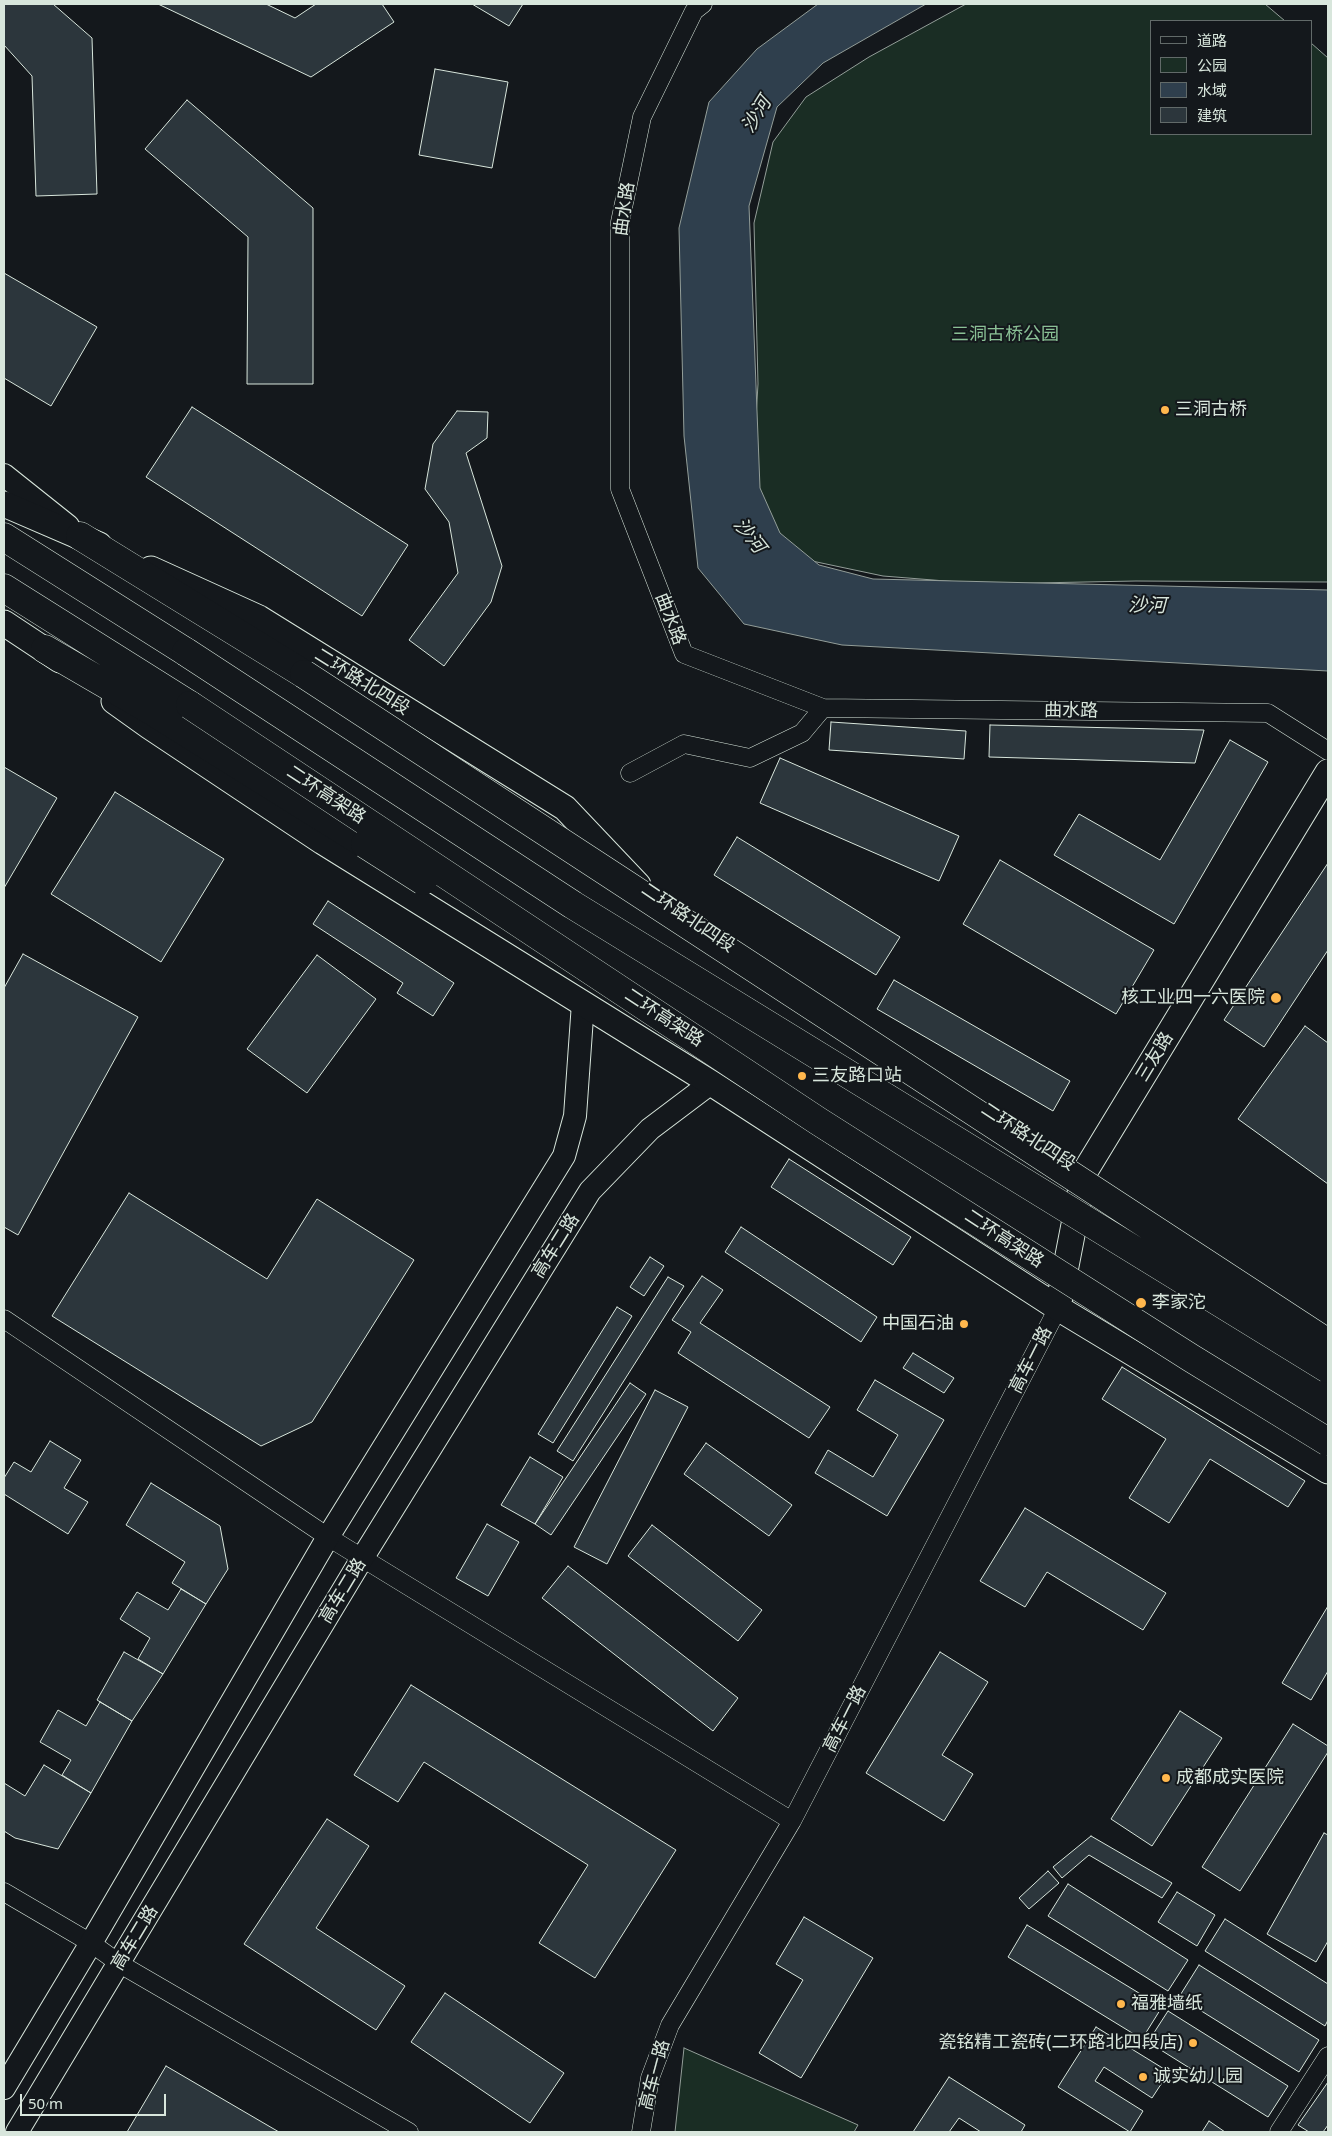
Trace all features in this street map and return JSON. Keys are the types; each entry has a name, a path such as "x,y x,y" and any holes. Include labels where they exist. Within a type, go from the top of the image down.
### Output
{"highway":[{"path":"4,536 228,679 573,905 1328,1369"},
{"path":"80,536 304,674 1328,1343"},
{"name":"二环高架路","path":"4,588 198,710 826,1126 1191,1358 1328,1442"},
{"path":"45,649 155,713 365,844 1131,1334 1191,1358"}],"main road":[{"path":"4,504 80,536"},
{"name":"二环路北四段","path":"80,536 259,618 565,808 642,890 1328,1328"},
{"path":"4,623 45,649 149,726 282,814 711,1083 1058,1308 1328,1471"},
{"name":"三友路","path":"1058,1308 1084,1172 1328,772"}],"street":[{"name":"曲水路","path":"703,4 694,11 642,117 620,222 620,489 684,654 823,708 1268,713 1328,751"},
{"name":"二环路北四段","path":"4,475 80,536"},
{"path":"630,773 684,744 750,758 802,733 823,708"},
{"name":"高车二路","path":"4,2088 328,1537 564,1156 575,1116 583,1003"},
{"name":"高车二路","path":"17,2132 364,1557 590,1191 650,1129 711,1083"},
{"name":"高车一路","path":"641,2132 650,2078 670,2025 792,1820 1058,1308"},
{"path":"4,1319 328,1537 364,1557 792,1820"},
{"path":"4,1892 91,1943 120,1964 408,2132"},
{"path":"1279,2132 1328,2056"}],"green space":[{"name":"三洞古桥公园","path":"966,4 1265,4 1284,20 1150,20 1150,135 1312,135 1312,44 1328,58 1328,582 1136,581 983,584 883,576 793,557 751,501 758,384 754,223 773,142 806,97 869,57"},
{"path":"684,2048 858,2125 854,2132 675,2132"}],"water":[{"name":"沙河","path":"818,4 926,4 823,63 777,107 749,206 760,488 780,533 819,565 873,579 1328,590 1328,671 842,645 744,624 698,568 684,436 679,228 709,102 757,49"}],"building":[{"path":"4,4 53,4 92,38 97,194 36,196 32,76 4,45"},
{"path":"158,4 266,4 295,18 316,4 382,4 394,22 311,77"},
{"path":"472,4 523,4 509,26"},
{"path":"435,69 508,82 492,168 419,155"},
{"path":"187,100 313,208 313,384 247,384 248,237 145,149"},
{"path":"4,273 97,327 51,406 4,378"},
{"path":"192,407 408,545 362,616 146,477"},
{"path":"457,411 488,412 487,438 466,453 502,566 491,602 444,666 409,640 458,573 449,522 425,489 433,444"},
{"path":"831,722 966,731 964,759 829,750"},
{"path":"990,725 1204,730 1195,763 989,757"},
{"path":"1230,740 1268,762 1174,924 1054,855 1079,814 1160,860"},
{"path":"780,758 959,836 939,881 760,803"},
{"path":"4,767 57,798 4,888"},
{"path":"115,792 224,859 161,962 51,894"},
{"path":"737,837 900,937 876,975 714,875"},
{"path":"1000,860 1154,950 1116,1014 963,924"},
{"path":"1328,863 1328,950 1264,1047 1224,1020"},
{"path":"328,901 454,983 433,1016 397,993 403,983 313,924"},
{"path":"23,954 138,1017 18,1235 4,1227 4,988"},
{"path":"317,955 376,999 307,1093 247,1049"},
{"path":"894,980 1070,1081 1053,1111 877,1009"},
{"path":"1305,1026 1328,1043 1328,1184 1238,1119"},
{"path":"789,1159 911,1237 893,1265 771,1187"},
{"path":"129,1193 267,1279 317,1199 414,1260 312,1422 261,1446 52,1316"},
{"path":"741,1227 877,1317 861,1342 725,1252"},
{"path":"650,1257 664,1266 644,1296 630,1287"},
{"path":"702,1276 723,1290 700,1323 830,1407 809,1438 678,1353 691,1332 672,1320"},
{"path":"668,1277 684,1286 573,1461 557,1451"},
{"path":"617,1307 632,1316 553,1443 538,1434"},
{"path":"913,1353 954,1378 944,1393 903,1368"},
{"path":"1122,1367 1305,1481 1288,1507 1210,1459 1169,1523 1129,1498 1166,1439 1102,1399"},
{"path":"875,1380 944,1420 887,1516 815,1473 828,1450 873,1477 898,1435 857,1410"},
{"path":"630,1383 646,1394 551,1535 535,1524"},
{"path":"655,1390 688,1407 607,1564 574,1547"},
{"path":"50,1441 81,1460 64,1488 88,1502 68,1534 4,1494 4,1478 14,1462 31,1472"},
{"path":"706,1443 792,1505 769,1536 684,1474"},
{"path":"530,1457 563,1477 535,1524 501,1505"},
{"path":"151,1483 220,1526 228,1569 206,1604 172,1583 185,1562 126,1525"},
{"path":"1025,1508 1166,1593 1143,1630 1047,1572 1025,1607 980,1581"},
{"path":"487,1524 519,1542 488,1596 456,1578"},
{"path":"652,1525 762,1610 738,1641 628,1556"},
{"path":"568,1566 738,1698 713,1731 542,1598"},
{"path":"181,1589 206,1604 163,1674 138,1659 150,1638 120,1619 137,1592 168,1610"},
{"path":"1328,1606 1328,1671 1311,1700 1282,1683"},
{"path":"124,1652 163,1674 132,1721 97,1700"},
{"path":"940,1652 988,1682 942,1755 973,1774 944,1821 866,1773"},
{"path":"411,1685 676,1850 595,1978 539,1943 588,1865 424,1762 398,1802 354,1775"},
{"path":"100,1702 132,1721 91,1793 62,1775 71,1760 40,1742 58,1710 86,1726"},
{"name":"成都成实医院","path":"1180,1711 1222,1738 1152,1846 1111,1819"},
{"path":"1293,1724 1328,1746 1328,1752 1240,1891 1202,1867"},
{"path":"44,1765 91,1793 58,1849 15,1838 4,1831 4,1783 25,1796"},
{"path":"327,1819 369,1846 316,1928 405,1986 376,2030 244,1944"},
{"path":"1324,1833 1328,1835 1328,1941 1316,1962 1267,1934"},
{"path":"1091,1836 1172,1883 1162,1898 1089,1855 1062,1878 1053,1867"},
{"path":"1048,1871 1059,1883 1029,1909 1019,1898"},
{"path":"1068,1884 1188,1960 1168,1991 1048,1916"},
{"path":"1177,1892 1215,1915 1197,1946 1158,1922"},
{"path":"804,1917 873,1958 801,2078 759,2053 803,1980 776,1964"},
{"path":"1225,1919 1328,1984 1328,2020 1325,2026 1205,1951"},
{"path":"1027,1925 1162,2007 1142,2039 1008,1957"},
{"path":"1199,1965 1319,2040 1299,2072 1179,1997"},
{"path":"445,1993 564,2073 530,2123 411,2042"},
{"path":"1168,2011 1288,2086 1268,2117 1148,2042"},
{"name":"诚实幼儿园","path":"1096,2027 1169,2072 1152,2098 1104,2067 1095,2081 1143,2111 1130,2132 1058,2087"},
{"path":"166,2066 279,2132 127,2132"},
{"path":"949,2077 1025,2125 1021,2132 981,2132 959,2118 949,2132 913,2132"},
{"path":"1328,2082 1328,2125 1323,2132 1309,2132 1298,2125"},
{"path":"1209,2121 1225,2132 1202,2132"}],"place":[{"name":"三洞古桥","path":"1165,410"},
{"name":"核工业四一六医院","path":"1276,998"},
{"name":"三友路口站","path":"802,1076"},
{"name":"李家沱","path":"1141,1303"},
{"name":"中国石油","path":"964,1324"},
{"name":"成都成实医院","path":"1166,1778"},
{"name":"福雅墙纸","path":"1121,2004"},
{"name":"瓷铭精工瓷砖(二环路北四段店)","path":"1193,2043"},
{"name":"诚实幼儿园","path":"1143,2077"}]}
